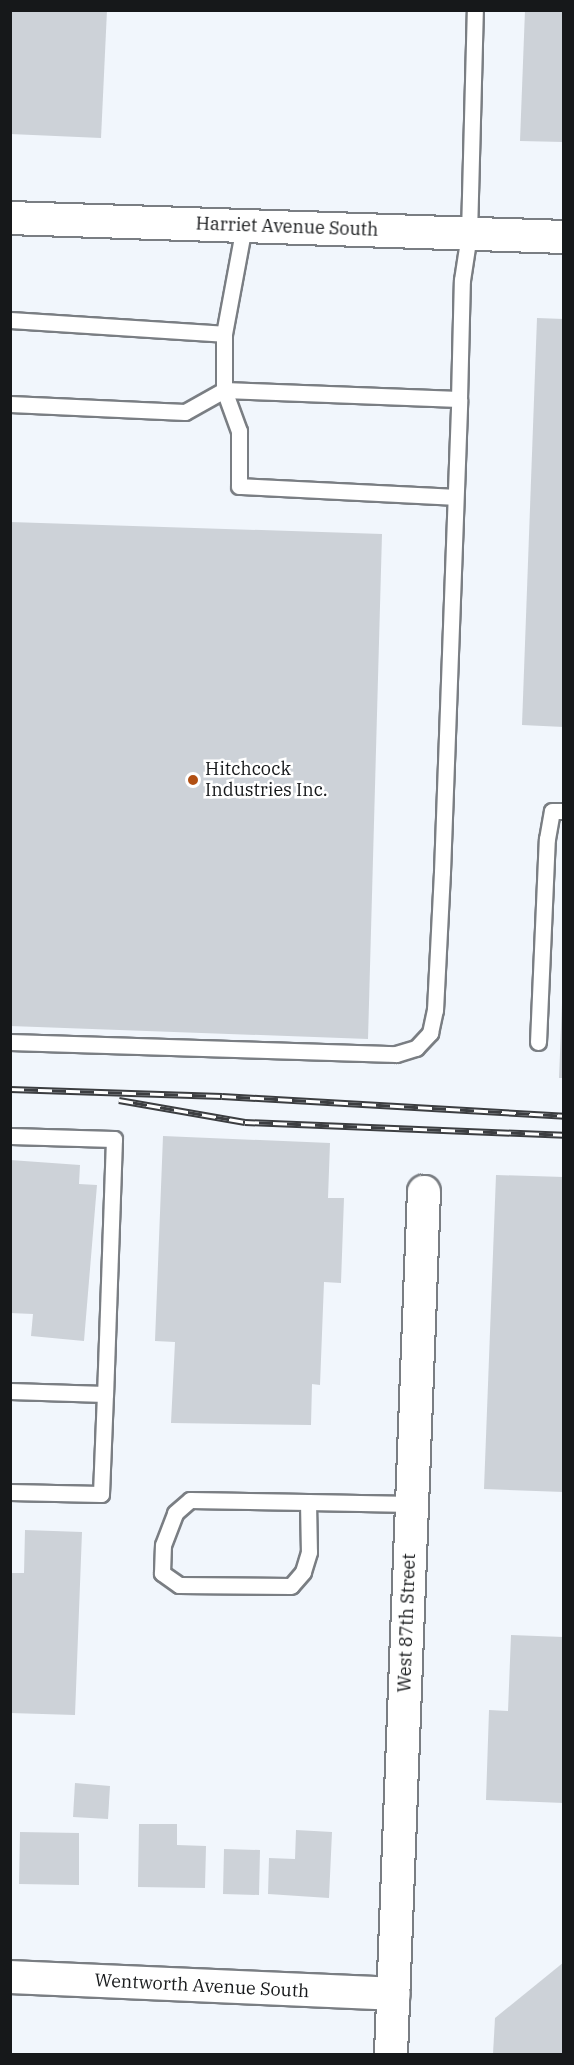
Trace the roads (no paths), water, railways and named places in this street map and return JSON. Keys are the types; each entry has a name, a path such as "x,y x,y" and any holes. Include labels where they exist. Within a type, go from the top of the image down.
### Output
{"street":[{"name":"Harriet Avenue South","path":"10,218 564,237"},
{"name":"West 87th Street","path":"391,2055 424,1192"},
{"name":"Wentworth Avenue South","path":"10,1977 394,1994"}],"lane":[{"path":"10,1042 396,1054 416,1048 430,1033 435,1010 442,872 462,280 469,234 475,10"},
{"path":"244,226 224,334 224,390 239,431 239,486 455,497"},
{"path":"10,320 224,334"},
{"path":"10,404 185,412 224,390 459,399"},
{"path":"538,1042 547,839 552,811 564,811"},
{"path":"10,1136 114,1139 101,1494 10,1492"},
{"path":"10,1391 105,1394"},
{"path":"308,1502 309,1552 303,1572 291,1586 178,1585 162,1573 163,1545 175,1512 190,1500 308,1502 412,1504"}],"railway":[{"path":"10,1089 222,1096 564,1116"},
{"path":"119,1100 245,1122 564,1135"}],"place":[{"name":"Hitchcock Industries Inc.","path":"193,780"}]}
